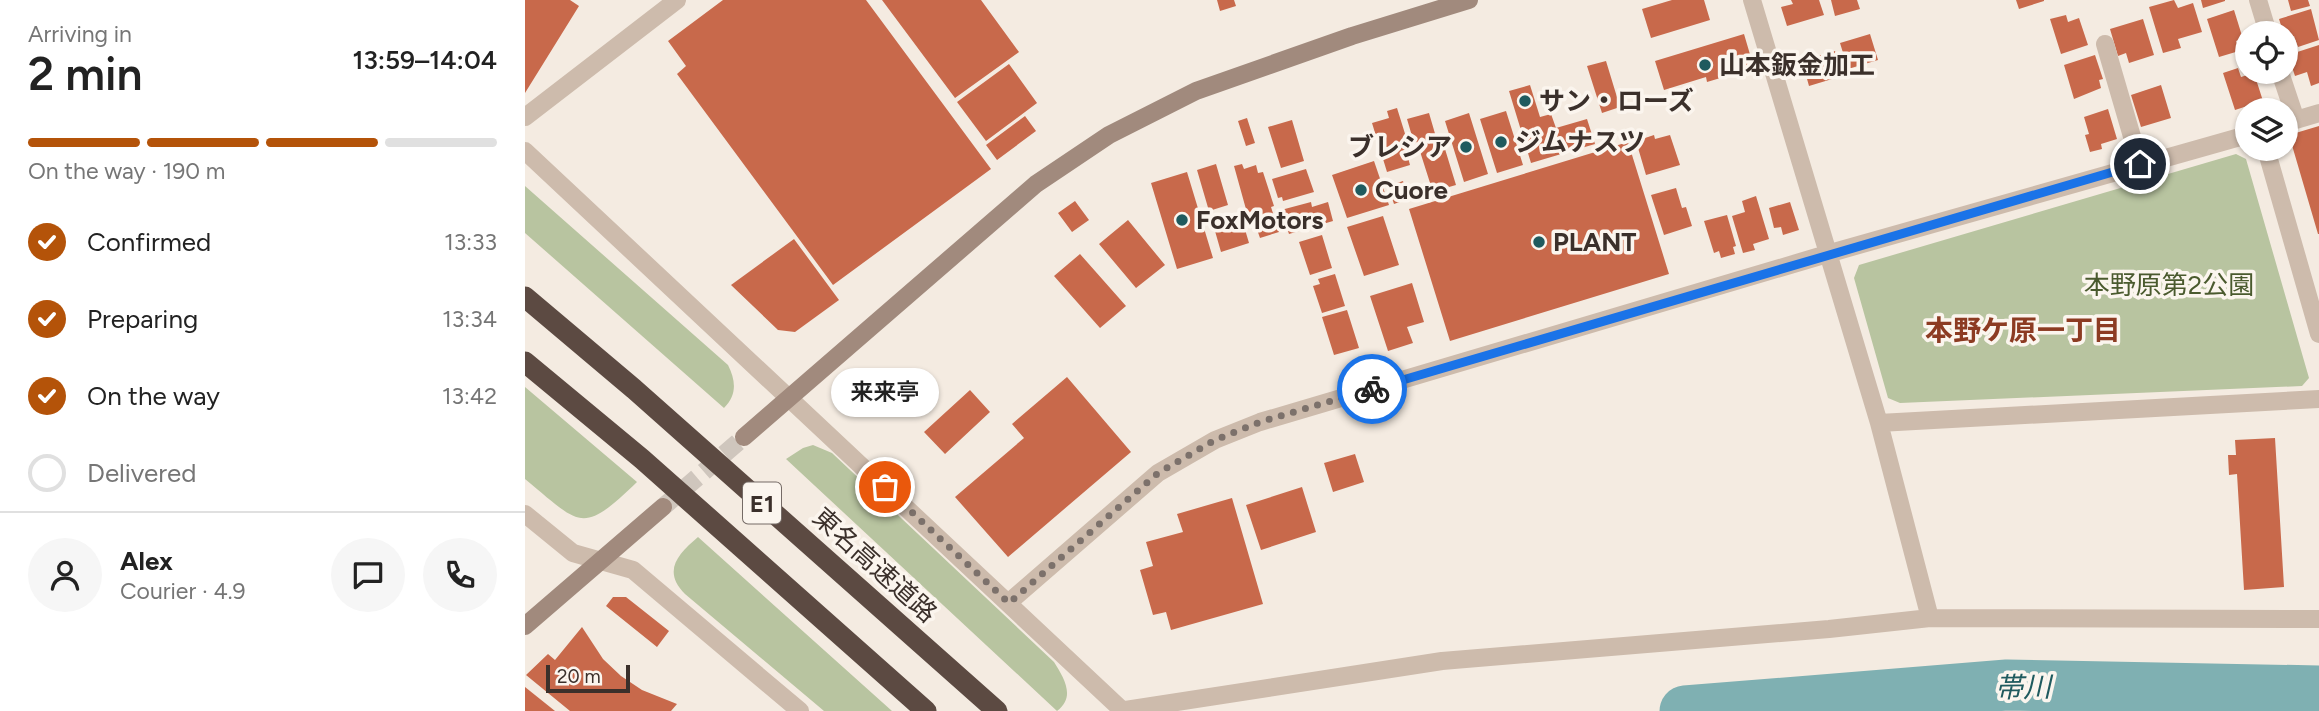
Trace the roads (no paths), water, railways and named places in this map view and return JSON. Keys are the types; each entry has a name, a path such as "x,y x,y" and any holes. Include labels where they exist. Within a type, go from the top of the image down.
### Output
{"highway":[{"name":"東名高速道路","path":"525,297 634,389 997,711"},
{"name":"E1","path":"525,362 642,459 926,711"}],"street":[{"path":"525,117 677,0"},
{"path":"744,437 1035,184 1109,135 1196,91 1352,36 1469,0"},
{"path":"1752,0 1826,254 1879,423 1930,618"},
{"path":"2258,0 2264,21"},
{"path":"2105,44 2140,164"},
{"path":"2298,120 2319,113"},
{"path":"1009,603 1158,473 1215,440 1260,422 1826,254 2235,138"},
{"path":"525,151 1121,711 1442,661 1930,618 2319,619"},
{"path":"2269,161 2319,334"},
{"path":"1879,423 2319,399"},
{"path":"525,626 663,507"},
{"path":"525,514 573,553 633,570 800,711"}],"waterway":[{"name":"帯川","path":"1685,711 2007,685 2319,691"}],"tunnel":[{"path":"663,507 744,437"}],"place":[{"name":"山本鈑金加工","path":"1705,65"},
{"name":"サン・ローズ","path":"1525,101"},
{"name":"ジムナスツ","path":"1501,142"},
{"name":"ブレシア","path":"1466,147"},
{"name":"Cuore","path":"1361,190"},
{"name":"FoxMotors","path":"1182,220"},
{"name":"PLANT","path":"1539,242"},
{"name":"来来亭","path":"885,487"}],"district":[{"name":"本野ケ原一丁目","path":"2023,330"}],"park label":[{"name":"本野原第2公園","path":"2169,285"}]}
